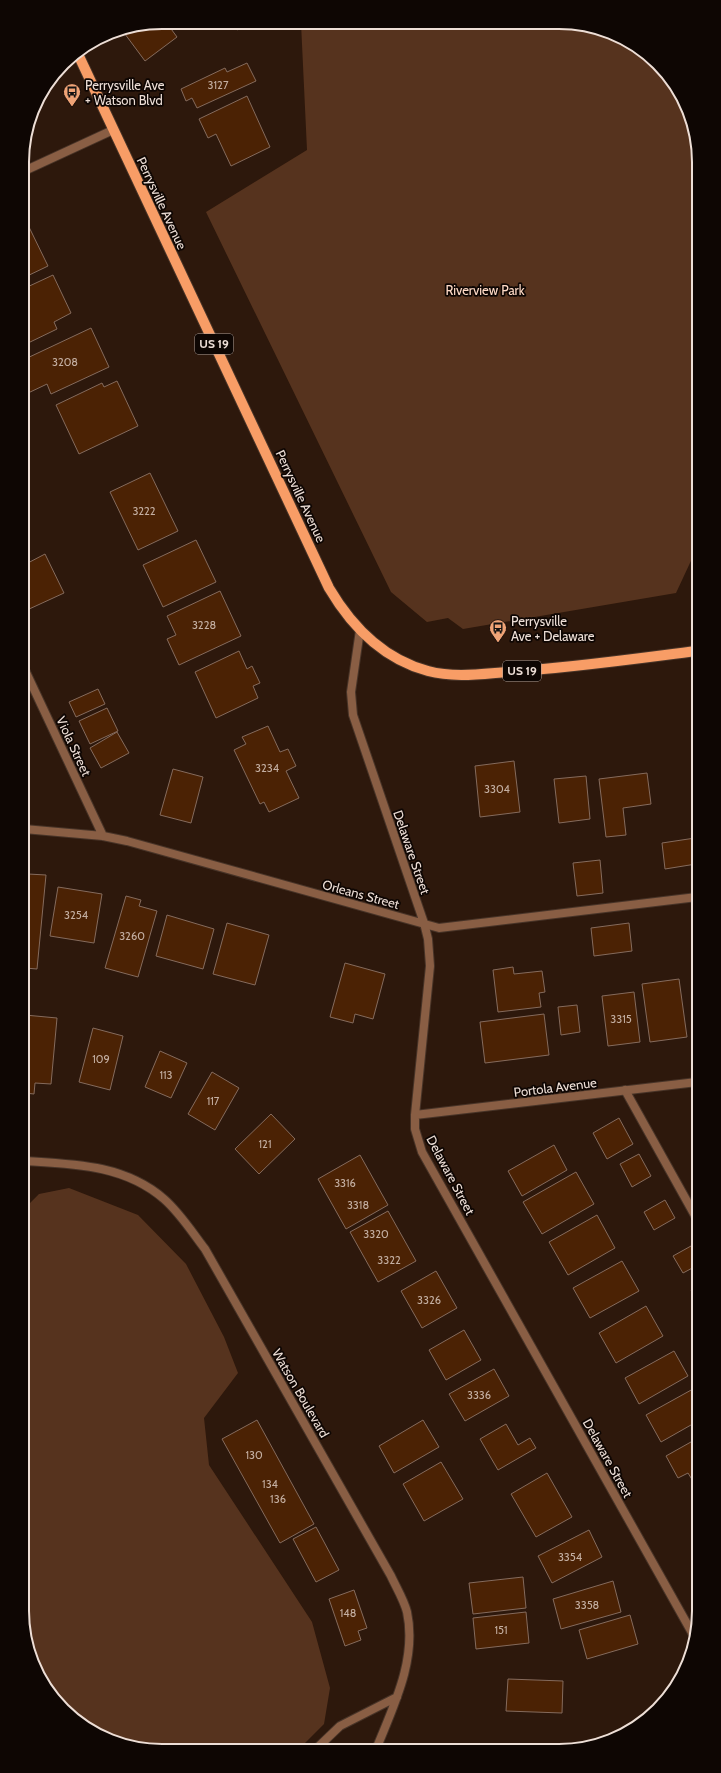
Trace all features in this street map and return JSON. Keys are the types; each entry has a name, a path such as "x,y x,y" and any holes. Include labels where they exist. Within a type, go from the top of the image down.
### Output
{"main road":[{"name":"Perrysville Avenue","path":"79,57 329,588 339,604 371,641 397,659 428,671 451,675 535,670 692,651"}],"street":[{"path":"29,169 113,130"},
{"name":"Delaware Street","path":"360,630 351,692 353,715 428,938 430,966 415,1115 415,1129 422,1152 691,1630"},
{"name":"Viola Street","path":"29,679 102,836"},
{"name":"Orleans Street","path":"29,829 102,836 440,928 692,898"},
{"name":"Portola Avenue","path":"415,1115 692,1083"},
{"path":"625,1090 692,1211"},
{"name":"Watson Boulevard","path":"29,1161 89,1165 118,1172 141,1183 164,1199 185,1221 205,1249 391,1576 406,1612 410,1648 398,1697 378,1744"},
{"path":"321,1744 340,1726 398,1697"}],"green space":[{"name":"Riverview Park","path":"301,29 577,30 602,36 626,47 640,56 665,81 682,111 691,144 692,162 692,559 676,593 463,629 448,618 427,622 391,592 206,212 307,150"},
{"path":"69,1188 138,1215 186,1264 224,1337 238,1373 204,1418 209,1465 312,1622 330,1688 324,1724 304,1744 153,1744 119,1737 88,1722 74,1711 51,1685 39,1662 30,1629 29,1611 29,1204 39,1194"}],"building":[{"path":"171,29 177,37 145,61 125,35 144,30"},
{"path":"247,63 256,81 197,108 192,98 186,101 181,89 225,68 227,72"},
{"path":"247,96 270,147 231,166 216,134 208,138 199,119"},
{"path":"29,227 48,266 29,275"},
{"path":"53,275 71,313 54,322 57,329 29,343 29,286"},
{"path":"91,328 109,367 51,394 47,384 29,393 29,357"},
{"path":"117,381 138,426 79,454 56,405 102,383 104,387"},
{"path":"150,473 178,531 138,550 110,492"},
{"path":"196,540 216,582 163,607 143,565"},
{"path":"45,554 64,593 29,609 29,562"},
{"path":"220,591 241,636 179,665 167,639 176,635 167,616"},
{"path":"239,651 247,669 252,666 260,683 253,686 258,698 216,718 195,672"},
{"path":"98,689 105,704 76,717 69,702"},
{"path":"107,708 118,731 90,744 79,721"},
{"path":"268,726 280,752 288,749 296,766 286,771 299,798 269,812 264,802 260,804 234,750 246,744 242,737"},
{"path":"117,732 129,753 101,768 90,748"},
{"path":"514,761 520,812 480,817 475,766"},
{"path":"173,769 203,777 191,823 160,815"},
{"path":"647,773 651,804 623,808 626,835 606,837 599,779"},
{"path":"586,776 590,819 559,823 554,779"},
{"path":"692,838 692,865 665,869 662,843"},
{"path":"600,860 603,893 577,896 573,863"},
{"path":"29,874 46,875 37,969 29,968"},
{"path":"58,887 102,894 94,943 50,936"},
{"path":"126,896 141,900 139,906 157,911 138,977 105,968"},
{"path":"167,915 214,929 203,969 156,956"},
{"path":"227,923 269,935 255,985 213,974"},
{"path":"629,923 632,951 594,956 591,928"},
{"path":"345,963 385,974 373,1019 355,1014 353,1023 330,1017"},
{"path":"513,967 514,974 542,971 545,992 539,993 541,1007 498,1012 493,970"},
{"path":"679,979 687,1037 650,1042 642,984"},
{"path":"634,992 640,1042 608,1046 602,996"},
{"path":"577,1005 580,1032 561,1035 558,1007"},
{"path":"544,1014 549,1055 485,1063 480,1022"},
{"path":"29,1015 57,1018 51,1084 35,1083 34,1094 29,1093"},
{"path":"93,1028 123,1036 110,1090 79,1082"},
{"path":"160,1051 187,1063 171,1098 145,1087"},
{"path":"212,1072 239,1088 215,1130 188,1114"},
{"path":"271,1114 295,1139 259,1174 235,1149"},
{"path":"619,1118 633,1144 607,1159 593,1133"},
{"path":"554,1145 567,1170 522,1196 508,1171"},
{"path":"639,1154 651,1176 632,1187 620,1164"},
{"path":"360,1155 388,1205 346,1229 318,1179"},
{"path":"576,1172 594,1204 542,1234 523,1202"},
{"path":"665,1200 675,1218 654,1230 644,1212"},
{"path":"388,1211 416,1261 378,1282 350,1232"},
{"path":"597,1215 615,1248 568,1275 549,1242"},
{"path":"691,1246 692,1268 683,1273 673,1256"},
{"path":"622,1261 639,1291 590,1318 573,1288"},
{"path":"436,1271 457,1308 422,1328 401,1291"},
{"path":"646,1306 663,1336 616,1363 599,1333"},
{"path":"464,1330 481,1360 446,1380 429,1350"},
{"path":"674,1351 688,1376 639,1404 625,1378"},
{"path":"494,1369 509,1396 465,1421 449,1394"},
{"path":"692,1390 692,1424 661,1442 646,1415"},
{"path":"257,1420 314,1524 280,1543 222,1439"},
{"path":"423,1420 439,1447 394,1473 379,1446"},
{"path":"506,1424 518,1445 530,1438 536,1448 498,1470 480,1439"},
{"path":"692,1441 692,1480 688,1473 678,1478 666,1456"},
{"path":"441,1462 463,1499 424,1521 403,1484"},
{"path":"547,1473 572,1517 536,1537 511,1494"},
{"path":"316,1527 339,1570 316,1582 293,1539"},
{"path":"589,1530 602,1557 552,1583 538,1556"},
{"path":"523,1577 526,1608 473,1614 469,1583"},
{"path":"613,1581 621,1612 561,1629 553,1599"},
{"path":"354,1590 367,1628 358,1631 361,1640 345,1646 329,1599"},
{"path":"526,1612 529,1643 476,1649 473,1618"},
{"path":"630,1615 638,1644 587,1659 579,1630"},
{"path":"508,1679 563,1681 562,1713 506,1711"}],"place":[{"name":"Perrysville Ave + Watson Blvd","path":"72,107"},
{"name":"Perrysville Ave + Delaware","path":"498,643"}]}
